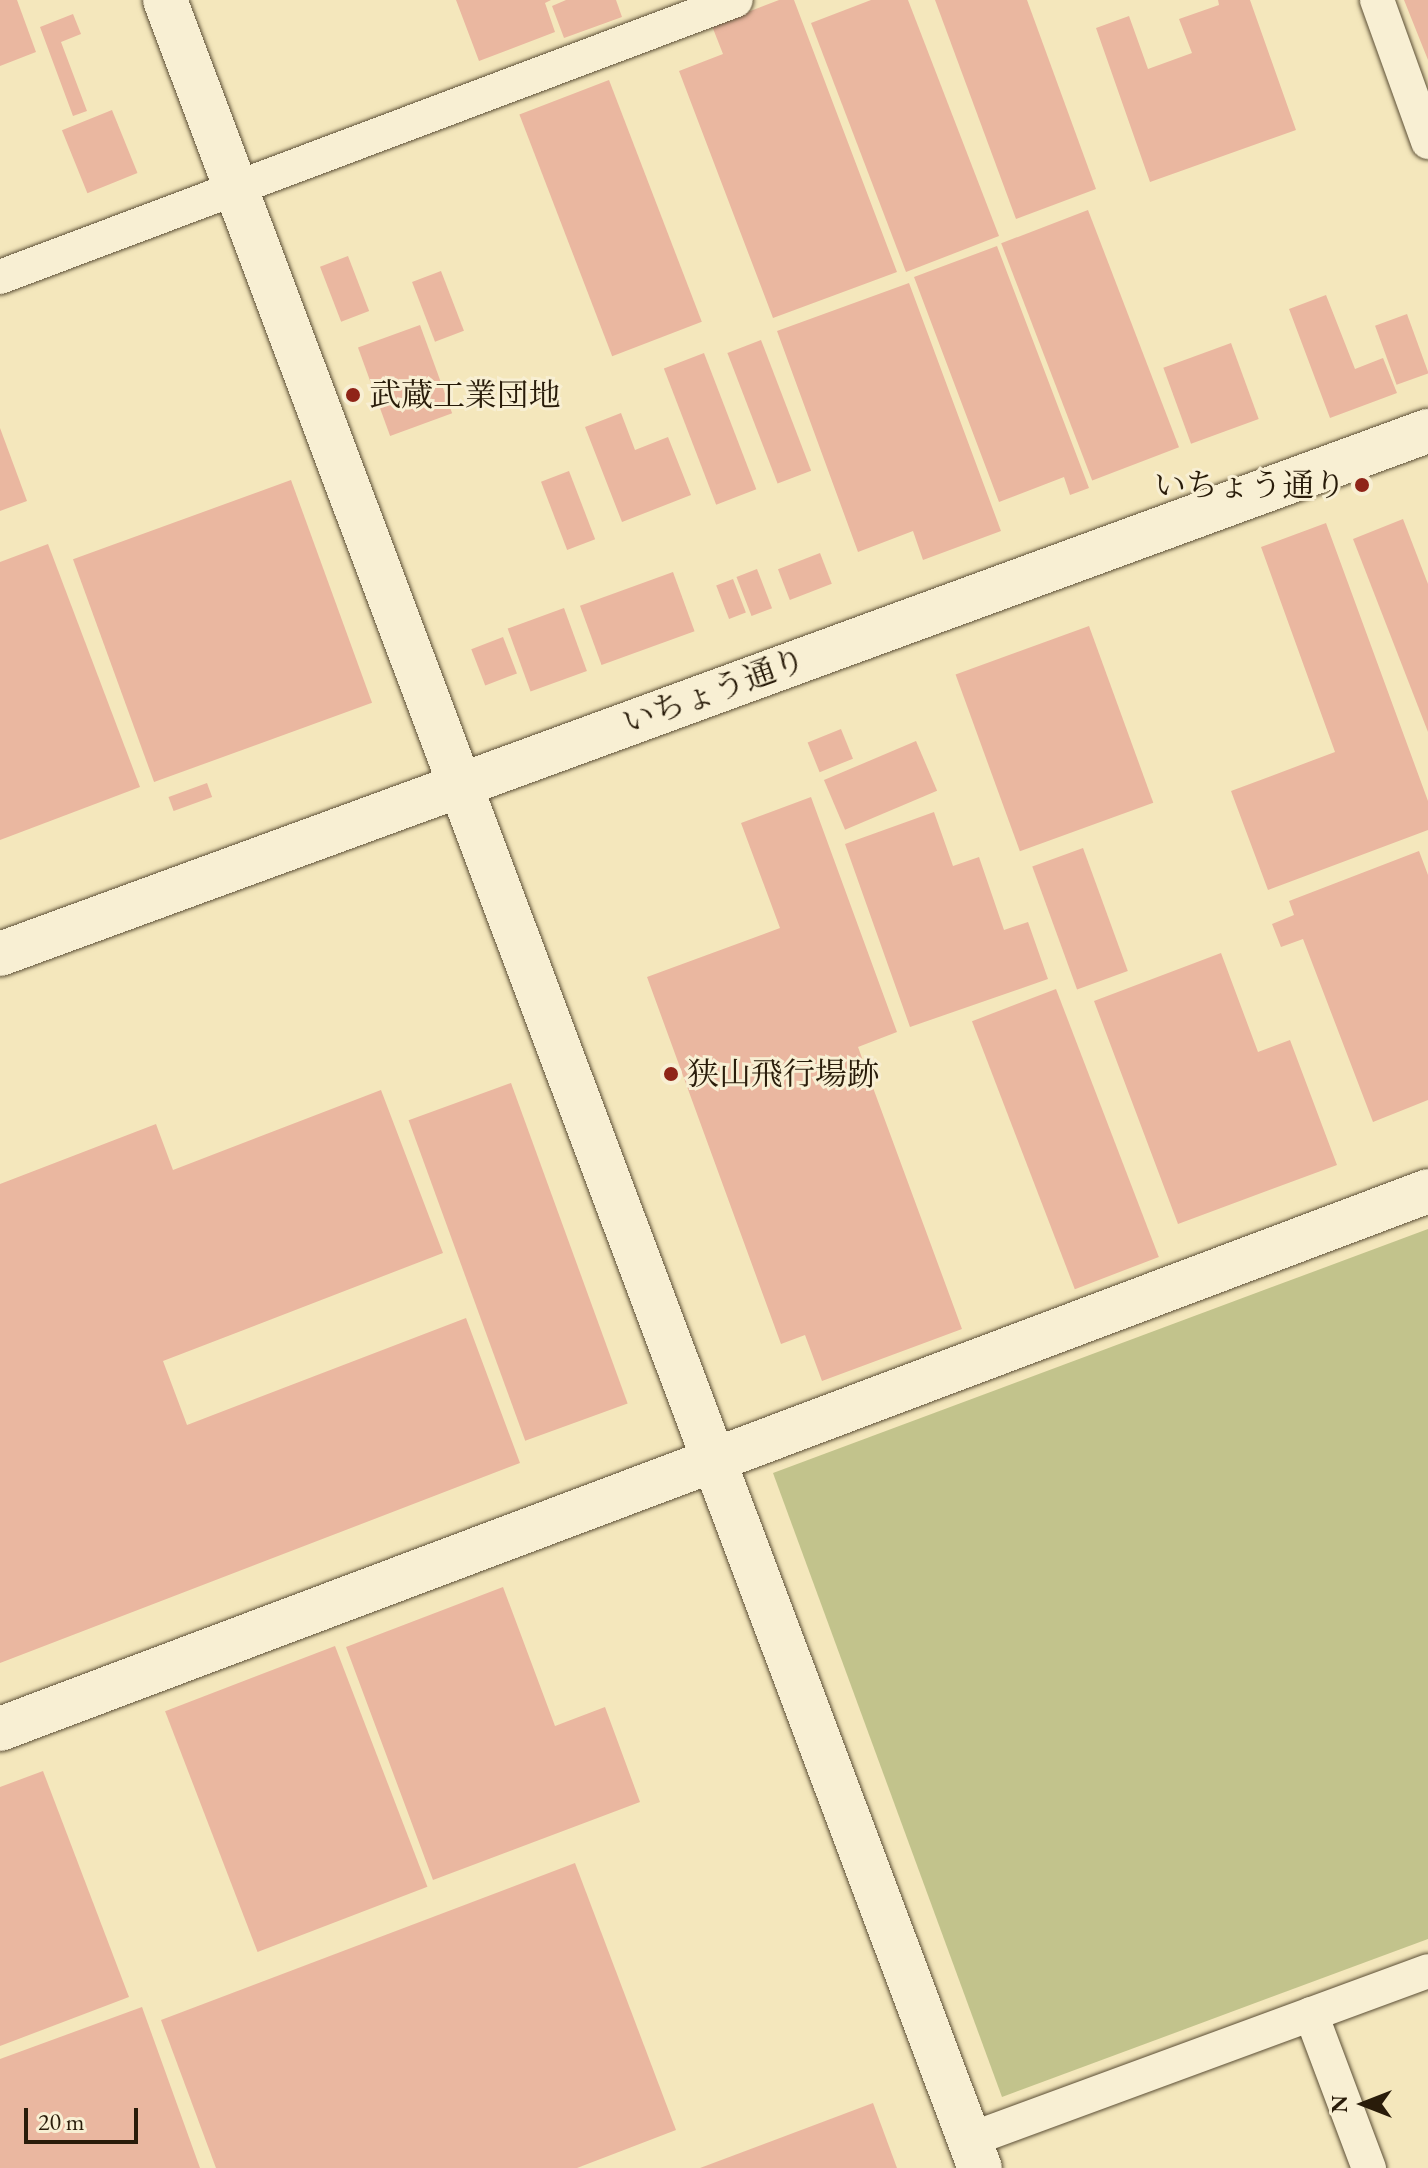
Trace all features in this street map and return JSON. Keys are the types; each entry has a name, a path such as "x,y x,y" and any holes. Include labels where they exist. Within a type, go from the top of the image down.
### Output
{"street":[{"path":"165,0 975,2154 1311,2014 1428,1971"},
{"path":"0,277 736,0"},
{"path":"1377,0 1428,142"},
{"name":"いちょう通り","path":"0,954 1428,431"},
{"path":"0,1729 1428,1191"},
{"path":"1311,2014 1369,2168"}],"green space":[{"path":"1428,1229 1428,1939 1002,2097 773,1473"}],"building":[{"path":"0,0 17,0 36,52 0,66"},
{"path":"456,0 551,0 545,3 555,32 479,61"},
{"path":"566,0 616,0 622,17 564,38 552,6"},
{"path":"779,0 794,0 897,272 773,318 679,71 723,54 712,26"},
{"path":"871,0 908,0 999,236 906,272 811,23"},
{"path":"935,0 1027,0 1096,189 1016,219"},
{"path":"1218,0 1250,0 1296,130 1150,182 1096,28 1129,16 1148,69 1192,53 1179,19 1219,5"},
{"path":"1404,0 1428,0 1428,60"},
{"path":"73,14 81,34 61,42 87,111 73,116 40,27"},
{"path":"609,80 702,322 612,356 519,114"},
{"path":"112,110 137,173 87,193 62,130"},
{"path":"1088,210 1179,447 1092,480 1001,243"},
{"path":"997,246 1089,488 1070,495 1064,477 999,502 914,277"},
{"path":"348,256 369,311 341,322 320,267"},
{"path":"441,271 464,331 435,342 412,282"},
{"path":"909,283 1001,531 923,560 913,531 858,552 777,331"},
{"path":"1326,295 1355,369 1383,358 1397,393 1330,418 1289,309"},
{"path":"1407,314 1428,373 1397,385 1375,326"},
{"path":"420,325 452,413 390,436 358,348"},
{"path":"761,340 811,471 778,484 727,353"},
{"path":"1231,343 1259,419 1191,444 1163,368"},
{"path":"704,353 756,489 716,505 664,368"},
{"path":"621,413 635,450 668,437 691,495 622,522 585,427"},
{"path":"0,428 27,501 0,511"},
{"path":"569,471 595,539 567,550 541,482"},
{"path":"291,480 372,703 154,782 73,559"},
{"path":"1403,519 1428,584 1428,732 1353,539"},
{"path":"1326,523 1428,801 1428,830 1268,890 1231,791 1335,752 1261,547"},
{"path":"48,544 140,787 0,840 0,562"},
{"path":"820,553 832,584 790,600 778,569"},
{"path":"757,569 772,608 752,616 736,577"},
{"path":"673,572 695,631 602,665 580,606"},
{"path":"733,579 746,613 729,619 716,585"},
{"path":"564,608 587,671 531,691 508,629"},
{"path":"1089,626 1153,803 1020,851 956,675"},
{"path":"503,637 517,673 485,686 471,649"},
{"path":"841,729 853,759 820,772 808,742"},
{"path":"916,741 937,791 845,830 824,780"},
{"path":"207,783 212,797 174,811 168,797"},
{"path":"811,797 897,1032 858,1047 962,1329 822,1381 805,1335 781,1344 647,977 780,928 741,823"},
{"path":"934,812 953,866 979,857 1004,930 1028,922 1048,979 910,1027 845,844"},
{"path":"1083,848 1128,971 1077,990 1032,866"},
{"path":"1419,851 1428,875 1428,1100 1373,1122 1303,939 1281,947 1272,924 1294,915 1289,901"},
{"path":"1221,953 1258,1052 1290,1040 1337,1165 1178,1224 1094,1001"},
{"path":"1056,989 1159,1257 1075,1289 972,1021"},
{"path":"511,1083 628,1403 525,1441 409,1120"},
{"path":"381,1090 443,1253 163,1361 187,1425 466,1318 520,1463 0,1663 0,1184 156,1124 173,1170"},
{"path":"503,1587 555,1726 605,1707 640,1802 433,1880 346,1647"},
{"path":"335,1646 427,1887 258,1952 165,1711"},
{"path":"43,1771 129,1997 0,2046 0,1787"},
{"path":"575,1863 676,2130 577,2168 216,2168 161,2020"},
{"path":"142,2007 200,2168 0,2168 0,2059"},
{"path":"873,2103 897,2168 700,2168"}],"place":[{"name":"武蔵工業団地","path":"353,395"},
{"name":"いちょう通り","path":"1362,485"},
{"name":"狭山飛行場跡","path":"671,1074"}]}
